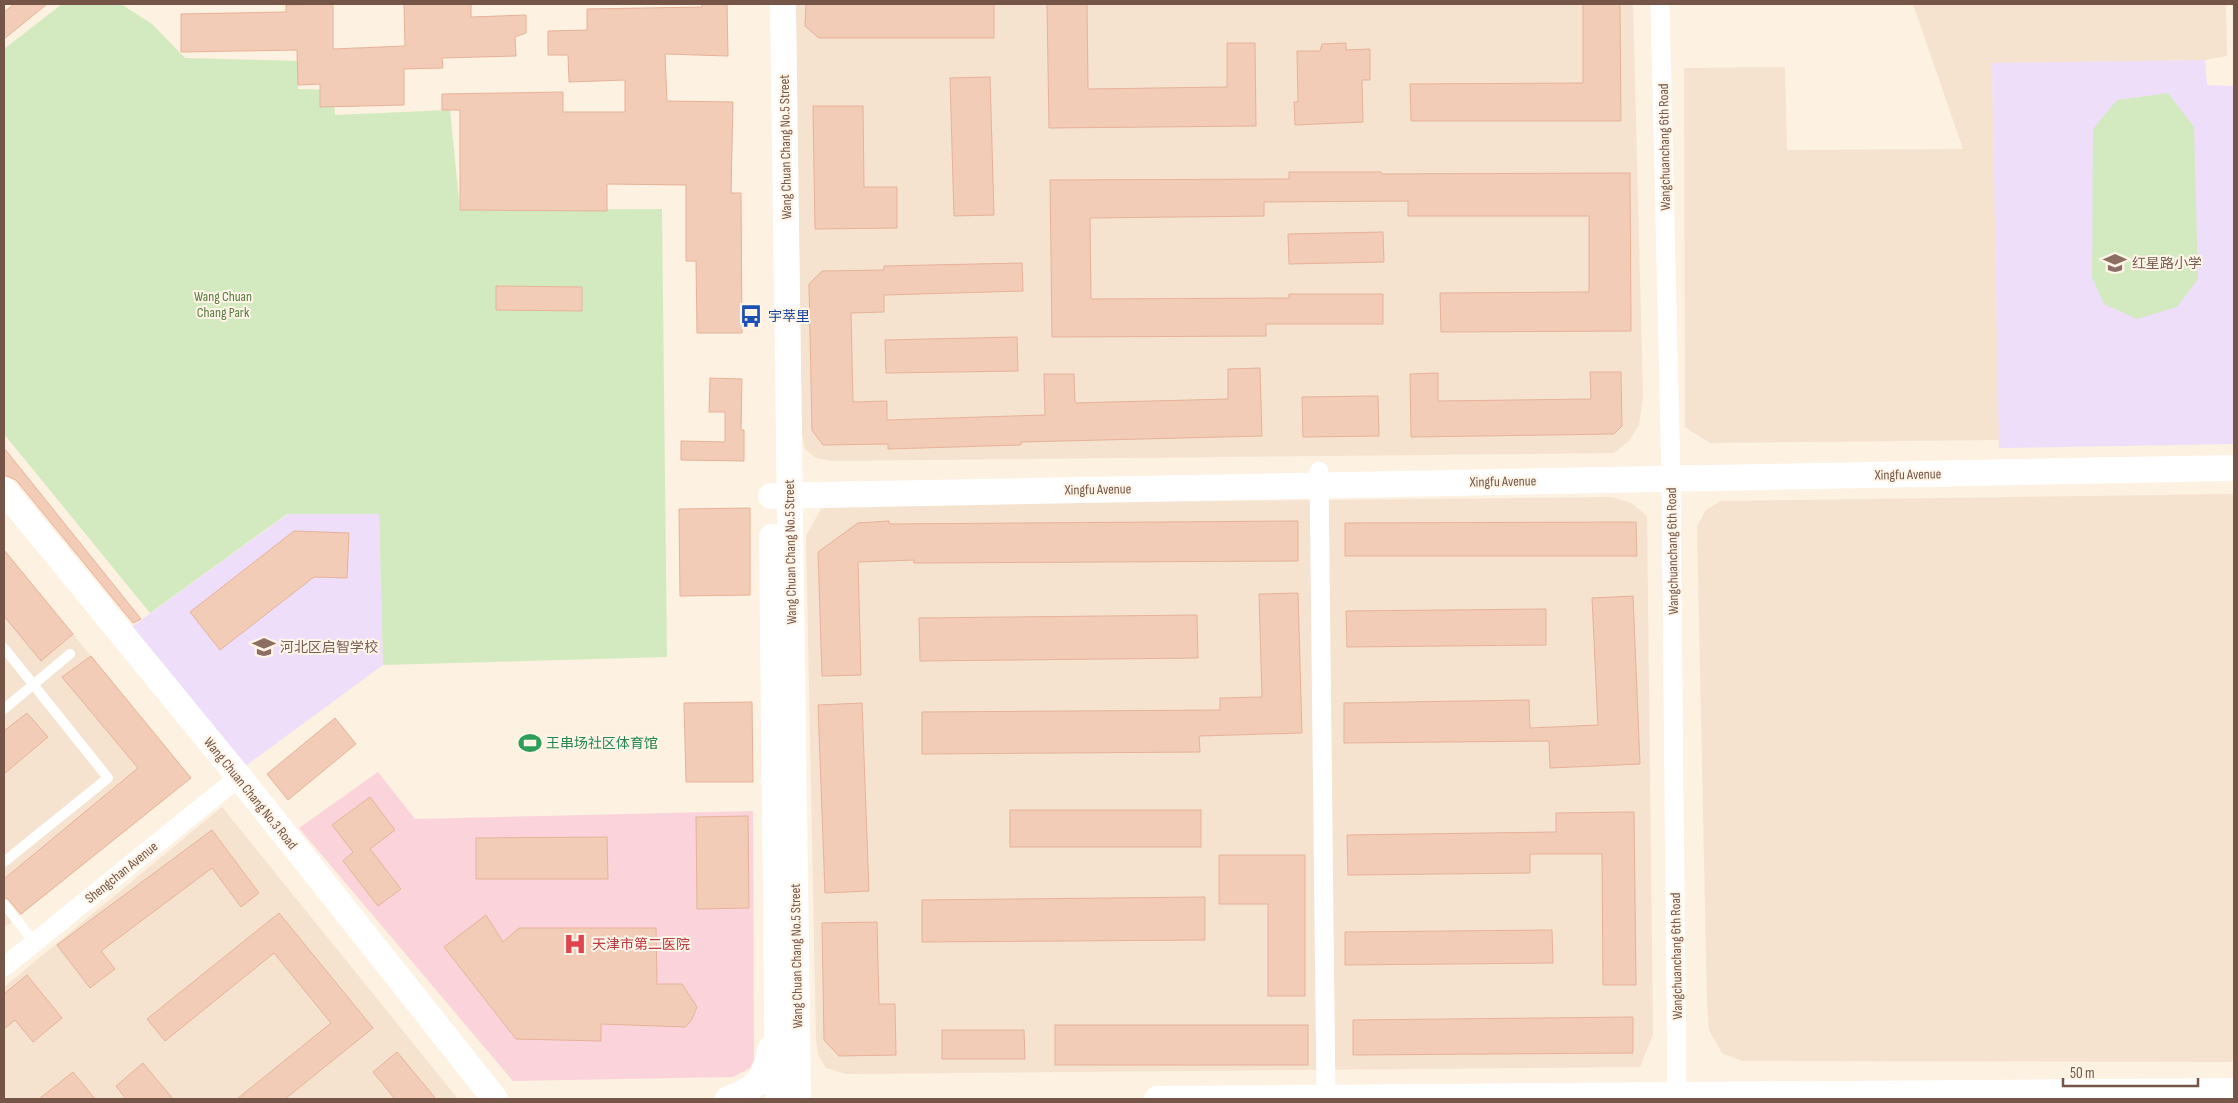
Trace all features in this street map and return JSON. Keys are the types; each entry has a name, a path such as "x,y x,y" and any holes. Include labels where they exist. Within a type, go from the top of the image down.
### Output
{"street":[{"name":"Wang Chuan Chang No.5 Street","path":"768,4 798,1099"},
{"name":"Wang Chuan Chang No.5 Street","path":"778,1099 783,4"},
{"name":"Wangchuanchang 6th Road","path":"1660,4 1671,471 1677,1097"},
{"name":"Xingfu Avenue","path":"780,487 1671,471 2234,454"},
{"name":"Xingfu Avenue","path":"1671,471 2234,468"},
{"path":"1319,478 1326,1099"},
{"name":"Wang Chuan Chang No.3 Road","path":"4,490 239,777 495,1099"},
{"name":"Shengchan Avenue","path":"4,967 239,777"},
{"path":"728,1099 752,1088 762,1079 780,1040 782,1080 772,1099"},
{"path":"1157,1099 1677,1097 2234,1091"}],"lane":[{"path":"4,648 108,778 4,862"},
{"path":"4,709 70,654"},
{"path":"4,904 34,942"}],"shaded area":[{"path":"795,4 1633,4 1643,397 1639,425 1629,441 1614,453 832,461 816,458 805,449 802,434"},
{"path":"1913,4 2226,4 2227,56 2205,60 1992,63 1999,440 1710,443 1685,427 1684,68 1785,67 1787,150 1963,149"},
{"name":"红星路小学","path":"2205,60 2207,85 2234,86 2234,444 1999,448 1992,63"},
{"path":"2234,494 2234,1062 1742,1061 1722,1053 1709,1030 1707,1001 1697,526 1706,510 1720,501"},
{"path":"1612,497 1631,503 1647,516 1653,1035 1640,1067 846,1074 826,1068 818,1055 816,1039 806,536 821,509 842,505"},
{"name":"河北区启智学校","path":"288,514 379,514 383,665 244,767 130,628"},
{"path":"4,550 191,778 4,928"},
{"name":"天津市第二医院","path":"378,772 415,819 753,811 754,1060 750,1068 733,1077 513,1081 299,828"},
{"path":"222,807 458,1099 4,1099 4,987"}],"green space":[{"name":"Wang Chuan Chang Park","path":"62,4 121,4 152,24 185,58 299,61 298,89 333,90 335,115 450,110 460,210 662,209 667,657 383,665 379,514 287,514 150,613 4,434 4,49"},
{"path":"2168,93 2194,127 2198,279 2177,307 2137,319 2104,304 2092,277 2093,129 2117,100"}],"building":[{"path":"14,4 47,4 4,39 4,12"},
{"path":"333,4 333,49 405,46 404,4 471,4 471,17 526,15 526,33 515,37 516,56 442,58 443,68 404,69 404,105 320,107 320,84 298,85 297,50 181,52 181,14 286,12 286,5"},
{"path":"702,4 727,4 728,56 665,54 667,101 733,102 731,193 741,193 742,333 697,333 696,261 686,261 686,185 607,184 607,211 460,210 460,110 442,110 442,94 563,92 563,112 625,112 625,80 569,82 568,55 548,55 548,31 587,30 587,9 702,7"},
{"path":"806,4 994,4 994,38 819,38 805,26"},
{"path":"1047,4 1087,4 1088,89 1227,87 1227,43 1255,43 1256,126 1049,128"},
{"path":"1583,4 1620,4 1621,121 1411,121 1410,84 1583,83"},
{"path":"1346,43 1346,50 1370,49 1370,80 1362,80 1363,122 1295,125 1294,102 1298,102 1297,51 1320,51 1322,44"},
{"path":"990,77 994,215 954,216 950,78"},
{"path":"813,106 863,106 864,187 897,187 897,228 815,229"},
{"path":"1289,172 1381,172 1381,174 1630,173 1631,331 1441,332 1440,293 1589,292 1589,216 1408,216 1408,201 1264,202 1264,216 1090,218 1091,299 1289,298 1289,294 1383,294 1383,324 1266,324 1266,336 1052,337 1050,180 1289,179"},
{"path":"1383,232 1384,262 1289,264 1288,234"},
{"path":"1022,263 1023,291 884,295 884,312 851,313 853,402 887,401 887,420 1045,415 1044,374 1074,374 1075,403 1228,399 1228,369 1260,368 1262,436 1021,442 1021,445 888,449 888,444 823,445 812,430 809,284 822,271 884,270 884,266"},
{"path":"496,286 582,287 582,311 496,310"},
{"path":"1017,337 1018,371 886,373 885,340"},
{"path":"1590,372 1621,372 1622,426 1614,434 1411,437 1410,374 1438,373 1438,401 1591,399"},
{"path":"710,378 742,379 741,430 744,430 744,461 681,460 681,441 725,442 725,412 709,412"},
{"path":"1378,396 1379,436 1303,437 1302,397"},
{"path":"4,448 141,619 133,623 16,480 4,475"},
{"path":"750,508 750,595 680,596 679,509"},
{"path":"889,521 889,524 1298,521 1298,561 914,563 914,560 858,562 861,675 822,676 818,552 858,523"},
{"path":"1636,522 1637,556 1345,556 1345,523"},
{"path":"294,531 349,533 347,578 314,577 220,650 190,612"},
{"path":"4,550 73,634 41,661 4,616"},
{"path":"1298,593 1302,733 1199,736 1200,752 922,754 922,712 1220,710 1220,698 1262,697 1259,594"},
{"path":"1633,596 1640,764 1550,768 1549,741 1344,743 1344,703 1529,700 1530,728 1598,725 1592,598"},
{"path":"1546,609 1546,645 1347,647 1346,611"},
{"path":"1197,615 1198,658 920,661 919,618"},
{"path":"91,656 191,778 21,914 4,897 4,879 138,768 62,677"},
{"path":"752,702 753,782 686,782 684,703"},
{"path":"862,703 869,891 825,893 818,705"},
{"path":"27,713 48,737 4,774 4,731"},
{"path":"335,718 356,744 288,800 267,774"},
{"path":"370,797 395,830 370,849 401,889 378,906 343,861 353,852 332,825"},
{"path":"1010,810 1201,810 1201,847 1010,847"},
{"path":"1634,812 1636,985 1603,985 1602,854 1530,854 1530,873 1348,875 1347,835 1556,832 1556,813"},
{"path":"748,816 749,908 697,909 696,817"},
{"path":"212,830 259,893 241,907 212,868 101,951 115,969 90,988 57,945"},
{"path":"607,837 608,879 476,879 476,838"},
{"path":"1219,855 1305,855 1305,996 1268,996 1268,904 1219,904"},
{"path":"1205,897 1205,940 922,942 922,900"},
{"path":"279,913 373,1028 285,1099 237,1099 331,1023 274,953 165,1041 147,1019"},
{"path":"486,915 503,942 519,928 656,928 657,984 682,984 697,1007 691,1021 685,1027 601,1024 601,1041 516,1039 444,947"},
{"path":"877,922 879,1004 895,1004 896,1055 839,1056 824,1040 822,923"},
{"path":"1552,930 1553,963 1345,965 1345,932"},
{"path":"27,975 62,1018 33,1042 15,1020 4,1029 4,994"},
{"path":"1633,1017 1633,1053 1353,1055 1353,1020"},
{"path":"1055,1025 1308,1025 1308,1065 1055,1065"},
{"path":"942,1030 1024,1030 1025,1059 942,1059"},
{"path":"397,1052 436,1099 395,1099 373,1072"},
{"path":"143,1063 173,1099 126,1099 116,1086"},
{"path":"73,1072 95,1099 39,1099"}],"place":[{"name":"红星路小学","path":"2115,263"},
{"name":"宇萃里","path":"751,316"},
{"name":"河北区启智学校","path":"264,647"},
{"name":"王串场社区体育馆","path":"530,743"},
{"name":"天津市第二医院","path":"575,944"}]}
